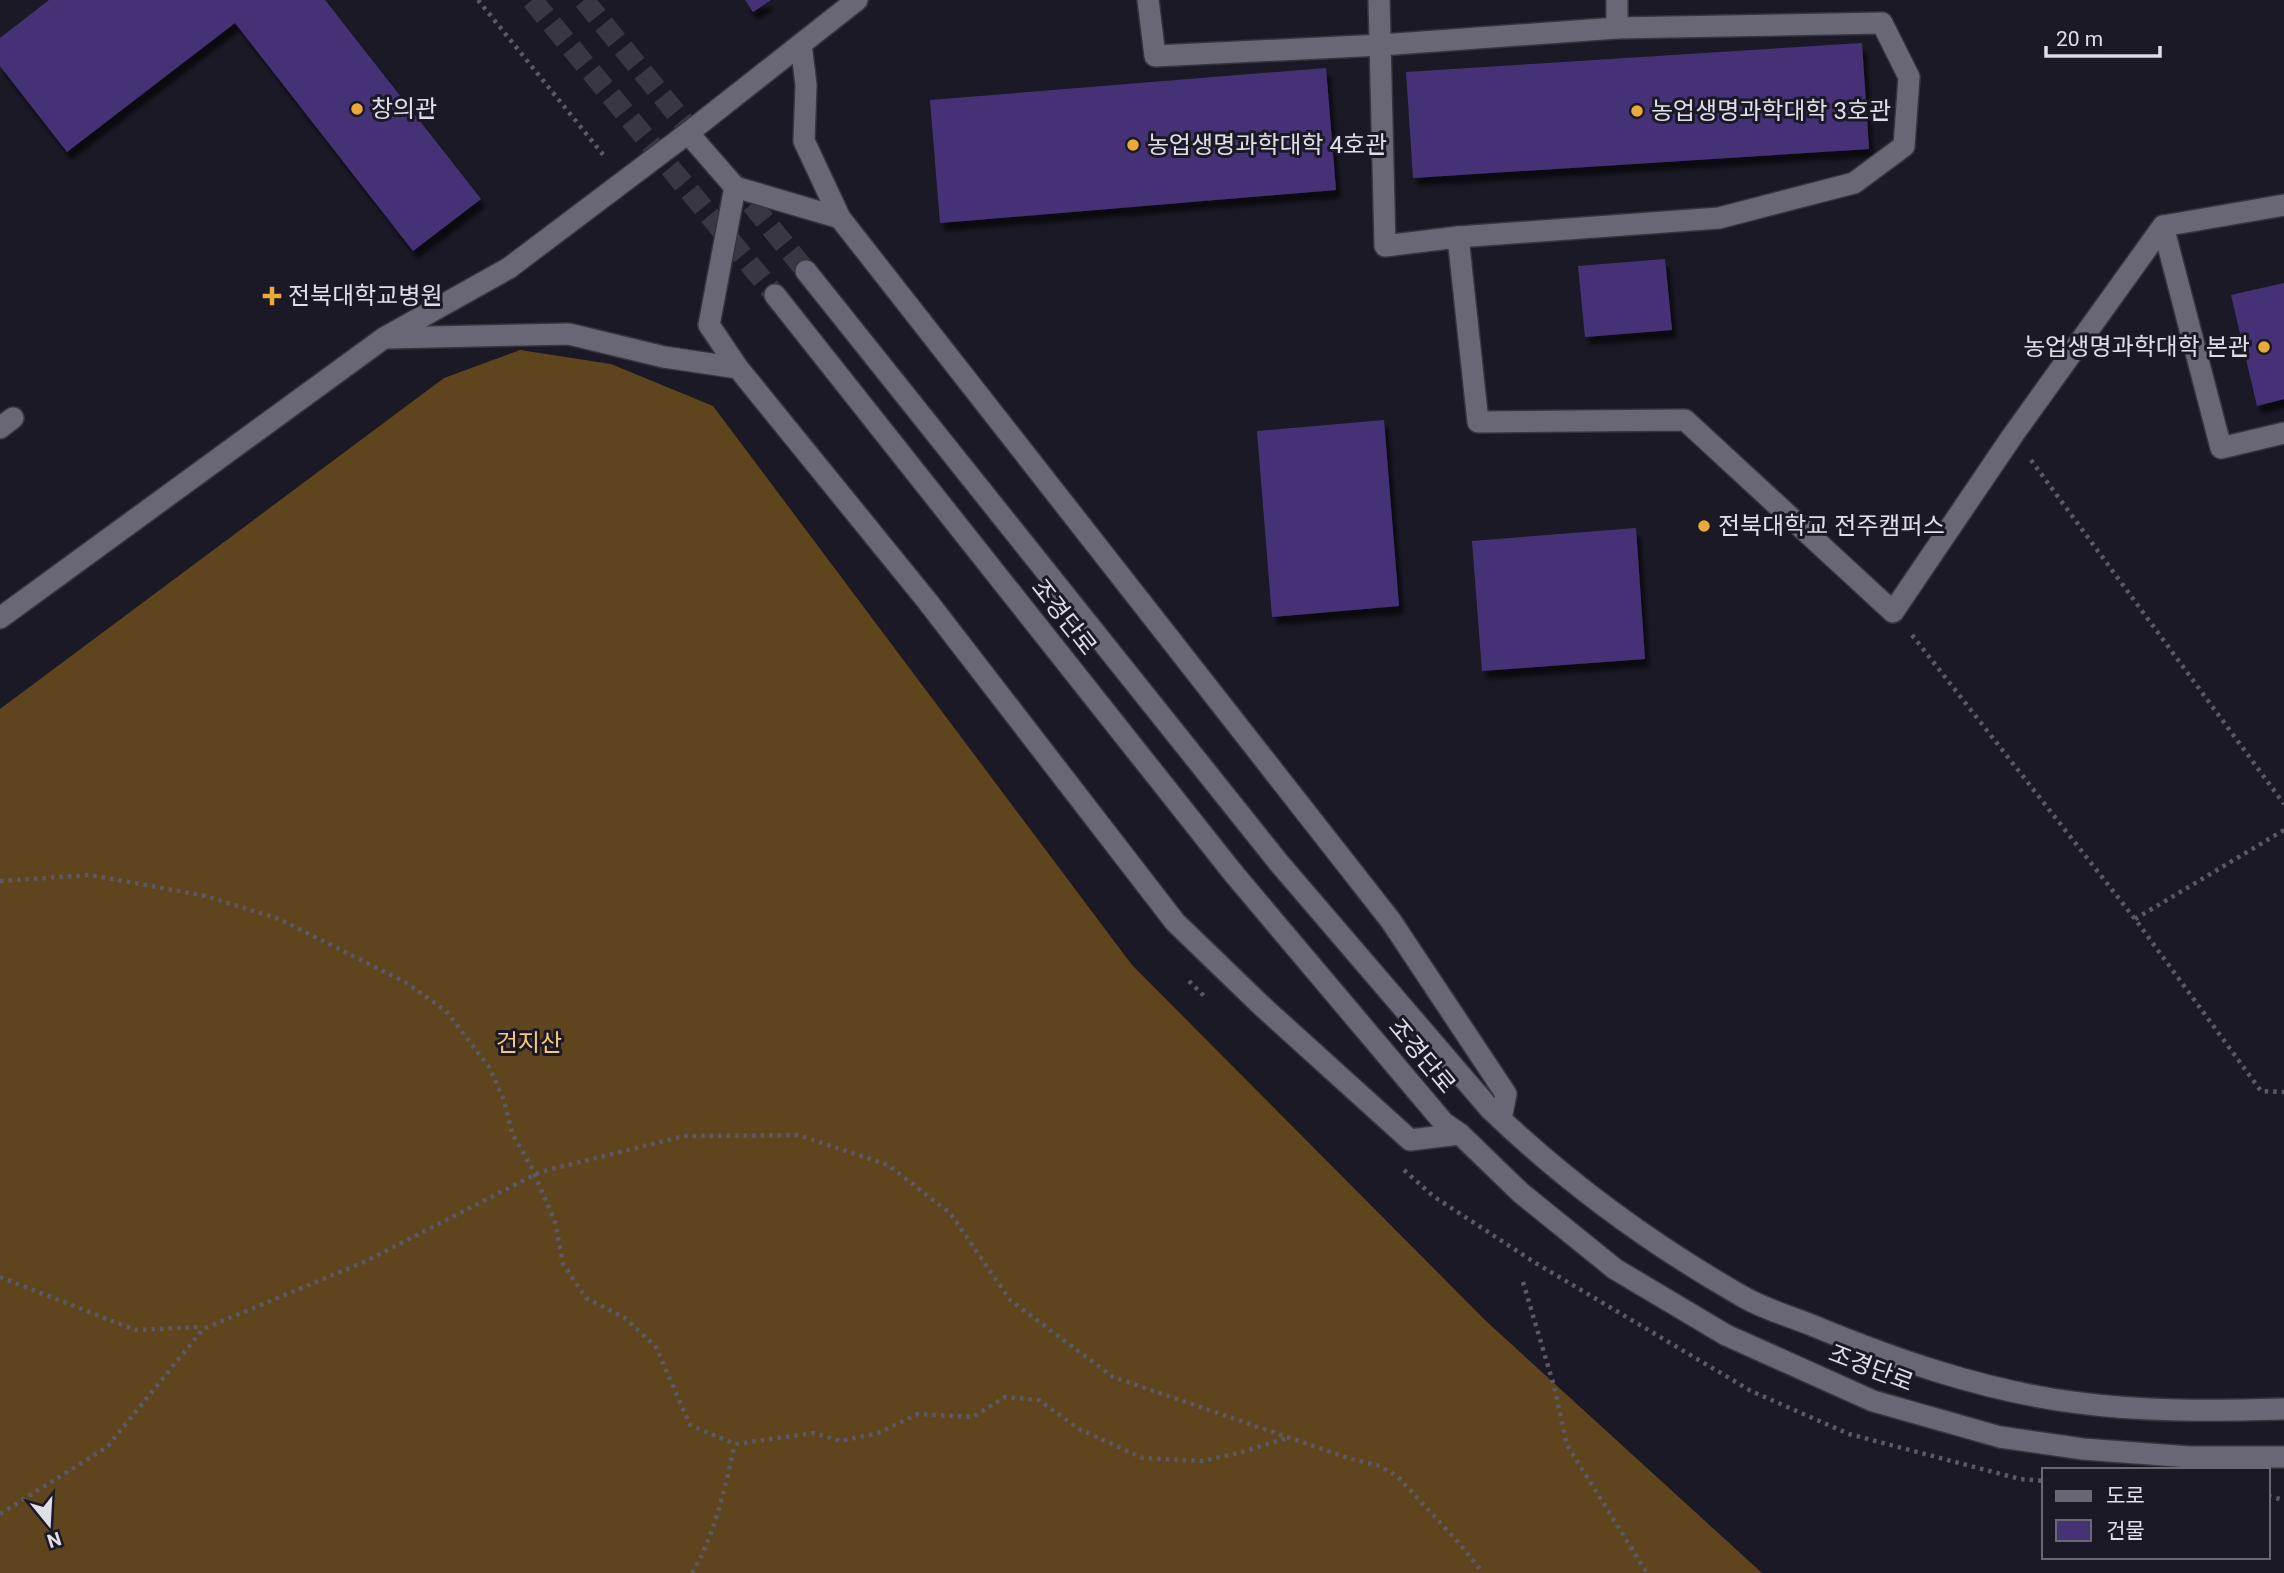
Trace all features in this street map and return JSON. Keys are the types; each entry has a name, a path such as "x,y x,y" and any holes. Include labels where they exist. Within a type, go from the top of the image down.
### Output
{"street":[{"path":"4,607 384,338 509,268 688,133 857,0"},
{"path":"1148,0 1155,56 1381,45 1617,28 1882,23 1909,77 1904,146 1854,183 1718,218 1458,237 1385,246 1381,45 1379,0"},
{"path":"1617,0 1617,28"},
{"path":"801,44 806,85 804,141 840,218 1391,922 1506,1094 1501,1119"},
{"path":"688,133 735,187 840,218"},
{"path":"735,187 709,325 738,368 928,602 1175,922 1263,1007 1410,1140 1460,1134"},
{"path":"1458,237 1478,422 1685,420 1893,612 2013,435 2163,226 2284,205"},
{"path":"2163,226 2221,448 2284,433"},
{"name":"조경단로","path":"806,271 1279,863 1501,1119 1626,1223 1743,1297 1871,1350 1975,1382 2072,1402 2184,1412 2284,1409"},
{"name":"조경단로","path":"775,296 1234,874 1444,1123 1460,1134 1521,1193 1615,1269 1726,1335 1873,1401 2000,1437 2083,1449 2190,1457 2284,1457"},
{"path":"384,338 569,334 664,357 738,368"}],"path":[{"path":"478,0 605,157"},
{"path":"2013,435 2284,804"},
{"path":"1893,612 2135,919 2261,1091 2284,1092"},
{"path":"2135,919 2284,830"},
{"path":"0,881 90,875 206,896 279,919 405,982 446,1011 489,1067 504,1100 512,1133 535,1174 555,1222 564,1264 586,1298 625,1318 656,1347 690,1425 735,1444 814,1433 840,1441 878,1433 918,1414 973,1417 1005,1397 1039,1400 1079,1429 1143,1458 1202,1461 1290,1437"},
{"path":"0,1514 107,1447 203,1329 364,1262 535,1174 684,1136 798,1135 888,1166 950,1213 1010,1300 1113,1377 1351,1459 1380,1466 1398,1477 1459,1542 1483,1573"},
{"path":"0,1277 135,1330 202,1327"},
{"path":"1523,1282 1547,1362 1567,1445 1647,1573"},
{"path":"692,1573 702,1556 727,1482 735,1444"}],"green space":[{"name":"건지산","path":"520,350 611,364 713,406 1132,965 1486,1321 1762,1573 0,1573 0,709 444,378"}],"building":[{"name":"창의관","path":"49,0 325,0 481,199 413,251 235,23 67,152 0,66 0,38"},
{"path":"745,0 771,0 753,12"},
{"name":"농업생명과학대학 3호관","path":"1862,43 1869,149 1413,178 1406,72"},
{"name":"농업생명과학대학 4호관","path":"1326,68 1336,190 940,223 930,100"},
{"path":"1665,259 1672,330 1585,337 1578,266"},
{"name":"농업생명과학대학 본관","path":"2284,283 2284,399 2257,406 2231,295"},
{"path":"1384,420 1399,606 1272,617 1257,431"},
{"path":"1636,528 1645,659 1482,671 1472,541"}],"tunnel":[{"path":"532,0 775,295"},
{"path":"584,0 702,145"},
{"path":"732,180 806,271"}],"place":[{"name":"창의관","path":"357,109"},
{"name":"농업생명과학대학 3호관","path":"1637,111"},
{"name":"농업생명과학대학 4호관","path":"1133,145"},
{"name":"전북대학교병원","path":"272,296"},
{"name":"농업생명과학대학 본관","path":"2264,347"},
{"name":"전북대학교 전주캠퍼스","path":"1704,526"}]}
